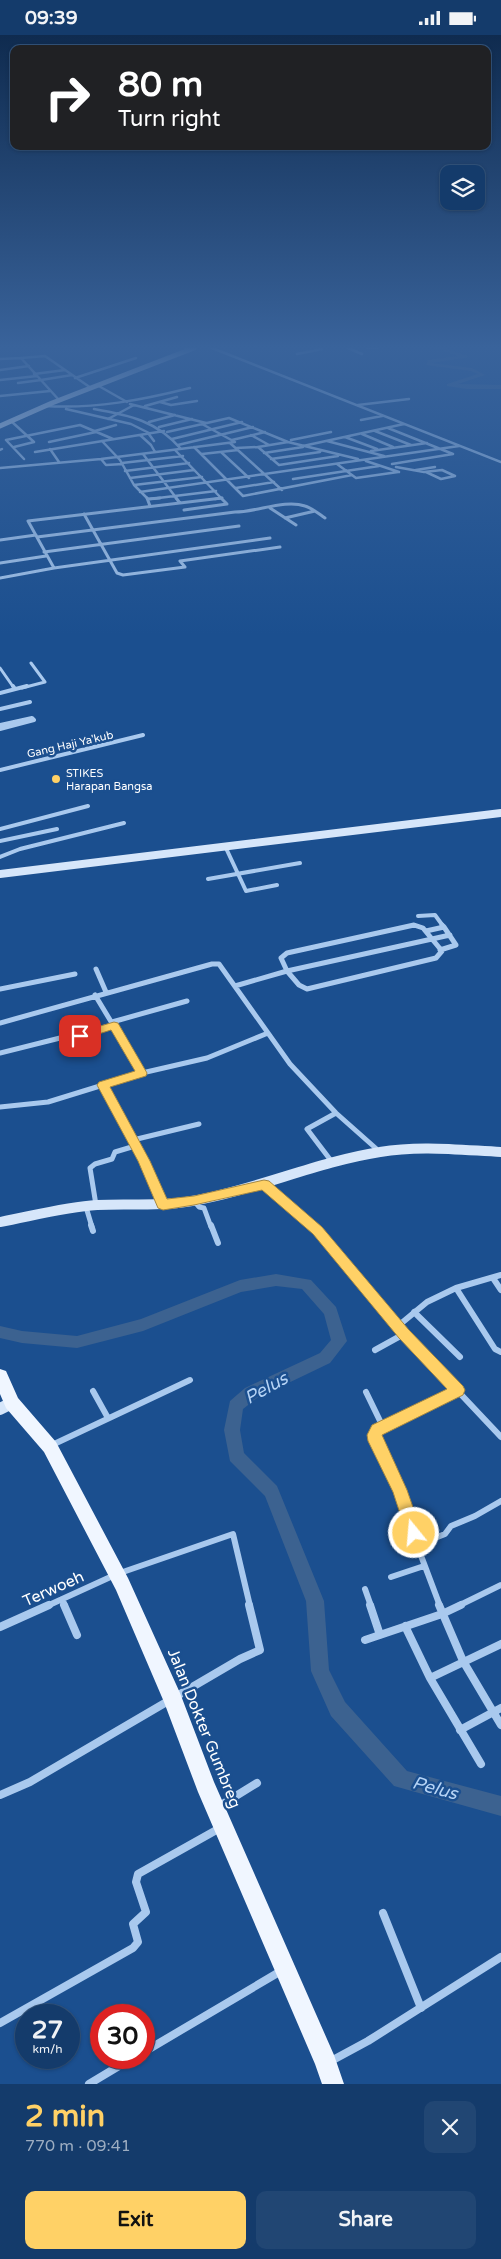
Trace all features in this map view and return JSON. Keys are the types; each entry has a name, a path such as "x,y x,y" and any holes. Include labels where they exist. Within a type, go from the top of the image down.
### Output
{"main road":[{"name":"Jalan Dokter Gumbreg","path":"0,1376 6,1406 50,1447 117,1574 173,1699 215,1808 326,2063 333,2084"}],"street":[{"path":"10,444 24,459"},
{"path":"14,447 31,444"},
{"path":"35,452 86,444"},
{"path":"104,444 122,464 140,493 148,499 150,506"},
{"path":"149,444 155,452"},
{"path":"181,449 178,445 184,444"},
{"path":"0,468 101,459 215,444"},
{"path":"233,444 282,490"},
{"path":"202,454 276,444"},
{"path":"298,444 399,471 356,478 337,464"},
{"path":"264,453 314,444"},
{"path":"334,444 386,457"},
{"path":"362,444 379,450"},
{"path":"384,444 394,448"},
{"path":"368,452 423,444"},
{"path":"389,465 453,454 430,444"},
{"path":"455,444 501,461"},
{"path":"140,493 284,473 459,445"},
{"path":"305,446 368,459 411,471 441,470 455,476 441,479 426,472"},
{"path":"194,447 243,496 352,475"},
{"path":"258,447 270,459 281,465 342,455"},
{"path":"47,450 59,462"},
{"path":"174,450 183,456 227,505 184,510"},
{"path":"270,459 323,451"},
{"path":"221,452 249,478"},
{"path":"143,454 190,517"},
{"path":"303,454 312,460"},
{"path":"85,455 89,460"},
{"path":"101,459 106,465 183,456"},
{"path":"125,471 189,463"},
{"path":"293,479 383,466"},
{"path":"411,471 435,467"},
{"path":"130,478 194,470"},
{"path":"284,473 300,486"},
{"path":"134,485 203,477"},
{"path":"236,488 274,483"},
{"path":"148,499 216,491"},
{"path":"54,568 28,521 222,498"},
{"path":"0,540 235,511 251,512 293,503 307,505 325,518"},
{"path":"270,508 296,525"},
{"path":"285,518 315,511"},
{"path":"84,514 117,573 123,575 185,567 172,551"},
{"path":"0,563 101,545 239,526"},
{"path":"0,578 54,568 270,538"},
{"path":"251,541 258,550"},
{"path":"180,561 280,547"},
{"path":"0,693 45,681 31,663"},
{"path":"0,669 14,689"},
{"path":"0,709 30,702"},
{"path":"32,718 34,719 0,727 32,718"},
{"name":"Gang Haji Ya'kub","path":"0,770 143,735"},
{"path":"0,829 88,806"},
{"path":"0,874 501,813"},
{"path":"0,857 20,849 124,823"},
{"path":"0,841 57,829"},
{"path":"225,846 246,891 277,885"},
{"path":"208,879 300,863"},
{"path":"418,916 435,915 456,945 440,949"},
{"path":"414,925 420,926 426,931 440,949 441,954 436,959 307,989 298,985 281,958 287,953 414,925"},
{"path":"426,931 444,927"},
{"path":"235,986 289,971 450,935"},
{"path":"0,1023 106,992 216,964 220,966 235,986 290,1064 336,1113 380,1152"},
{"path":"96,969 106,992"},
{"path":"0,989 75,974"},
{"path":"96,995 142,1073"},
{"path":"0,1053 65,1037 64,1041 66,1042 113,1024 187,1001"},
{"path":"0,1107 48,1103 142,1073 207,1058 268,1033"},
{"path":"103,1085 134,1143 163,1205"},
{"path":"332,1164 307,1131 308,1127 336,1113"},
{"path":"93,1231 90,1168 95,1164 112,1159 115,1152 134,1143 198,1124"},
{"path":"0,1222 91,1206 163,1205 194,1201 264,1185 332,1164 380,1152 429,1150 501,1152"},
{"path":"264,1185 317,1230 404,1334 501,1437"},
{"path":"194,1201 199,1207 204,1208 218,1243"},
{"path":"398,1326 428,1302 456,1288 501,1275"},
{"path":"493,1278 501,1290"},
{"path":"456,1288 495,1349 501,1352"},
{"path":"414,1312 460,1357"},
{"path":"375,1350 404,1334"},
{"path":"50,1447 190,1380"},
{"path":"458,1390 377,1430 374,1435 375,1441 400,1490 424,1567 442,1614 463,1661 501,1725"},
{"path":"94,1391 108,1418"},
{"path":"366,1392 383,1427"},
{"path":"417,1545 445,1534 451,1526 475,1516 501,1501"},
{"name":"Terwoeh","path":"0,1627 117,1574 233,1534 260,1650 173,1699"},
{"path":"391,1577 424,1567"},
{"path":"365,1640 442,1614 501,1585"},
{"path":"365,1589 380,1635"},
{"path":"62,1599 77,1635"},
{"path":"405,1627 430,1679 482,1763"},
{"path":"430,1679 463,1661 501,1644"},
{"path":"0,1795 30,1781 173,1699"},
{"path":"460,1730 501,1708"},
{"path":"215,1808 257,1783"},
{"path":"0,2023 136,1946 137,1939 133,1925 146,1912 136,1883 138,1874 223,1826"},
{"path":"383,1913 421,2008"},
{"path":"326,2063 368,2041 501,1957"},
{"path":"155,2045 285,1968"},
{"path":"89,2084 114,2069"}],"waterway":[{"name":"Pelus","path":"0,1332 22,1337 77,1342 143,1325 240,1286 276,1280 306,1284 331,1311 339,1341 325,1358 251,1393 236,1406 232,1430 236,1456 271,1491 315,1601 320,1671 338,1709 401,1779 501,1806"}],"place":[{"name":"STIKES Harapan Bangsa","path":"56,779"}],"route":[{"path":"80,1036 114,1025 142,1073 103,1085 144,1161 163,1205 194,1201 264,1185 317,1230 404,1334 458,1390 377,1429 374,1435 375,1441 400,1490 414,1533"}]}
